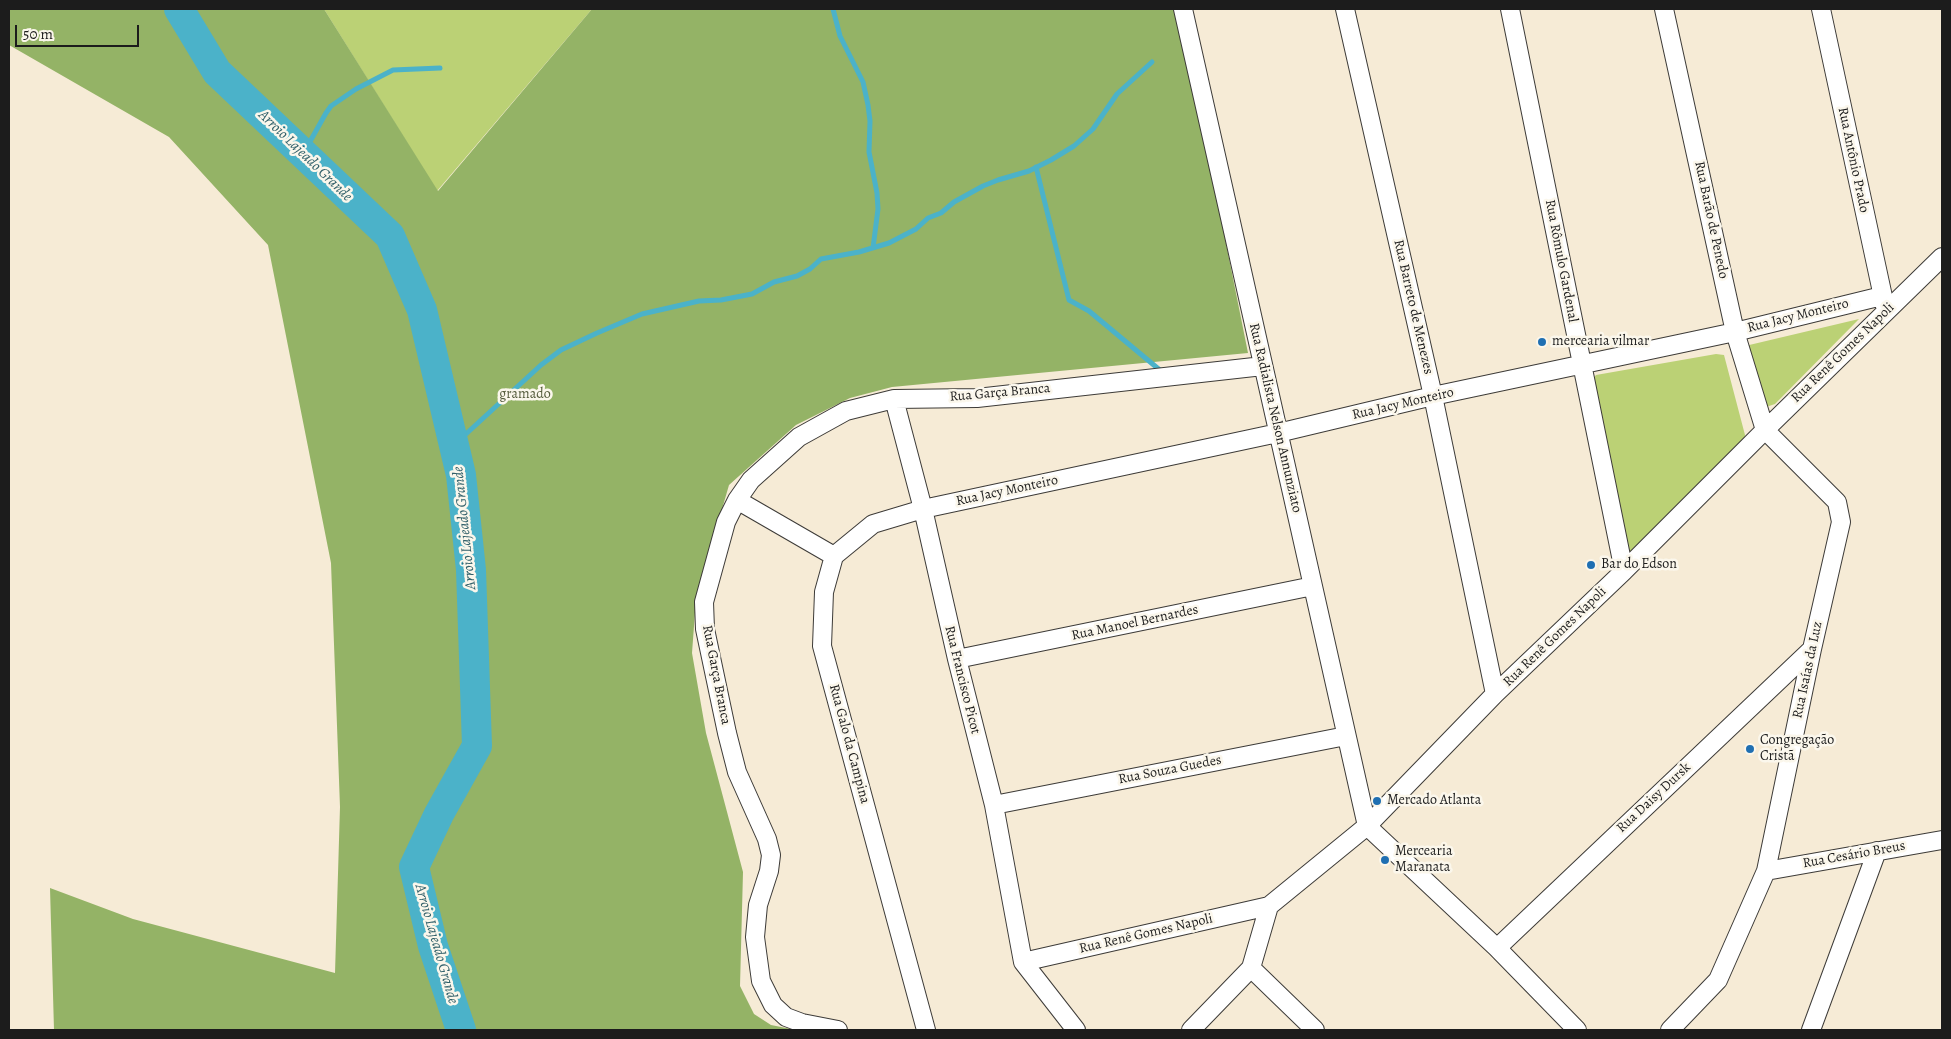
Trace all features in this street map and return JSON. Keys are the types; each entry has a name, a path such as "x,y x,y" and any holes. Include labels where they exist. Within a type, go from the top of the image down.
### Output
{"street":[{"name":"Rua Radialista Nelson Annunziato","path":"1183,9 1367,826"},
{"name":"Rua Barreto de Menezes","path":"1345,9 1433,396 1496,694"},
{"name":"Rua Rômulo Gardenal","path":"1510,9 1624,572"},
{"name":"Rua Barão de Penedo","path":"1664,9 1735,332 1764,430"},
{"name":"Rua Antônio Prado","path":"1821,9 1884,303"},
{"name":"Rua Renê Gomes Napoli","path":"1023,962 1269,906 1367,826 1496,694 1624,572 1764,430 1884,303 1942,257"},
{"name":"Rua Jacy Monteiro","path":"923,509 1278,433 1433,396 1582,364 1884,303"},
{"name":"Rua Garça Branca","path":"838,1030 802,1023 786,1017 773,1005 762,981 755,937 758,905 769,872 770,855 767,839 737,772 727,733 706,629 704,602 726,522 737,500 751,480 799,437 846,410 894,399 977,398 1263,366"},
{"name":"Rua Francisco Picot","path":"894,399 923,509 956,659 994,805 1023,962"},
{"name":"Rua Isaías da Luz","path":"1670,1030 1718,980 1766,871 1812,648 1841,522 1837,502 1764,430"},
{"path":"737,500 834,556 873,524 923,509"},
{"name":"Rua Galo da Campina","path":"834,556 824,592 822,646 926,1030"},
{"name":"Rua Manoel Bernardes","path":"956,659 1313,586"},
{"name":"Rua Daisy Dursk","path":"1497,948 1812,648"},
{"name":"Rua Souza Guedes","path":"994,805 1346,736"},
{"path":"1367,826 1497,948 1578,1030"},
{"name":"Rua Cesário Breus","path":"1766,871 1942,840"},
{"path":"1812,1030 1877,851"},
{"path":"1191,1030 1251,968 1269,906"},
{"path":"1023,962 1076,1030"},
{"path":"1251,968 1315,1030"}],"green space":[{"name":"gramado","path":"9,9 324,9 438,191 592,9 1179,9 1248,353 892,387 850,398 796,425 729,485 696,599 692,653 706,733 743,872 740,986 754,1014 771,1025 796,1030 54,1030 50,888 133,919 335,973 340,807 331,563 268,245 169,137 9,45"},
{"path":"324,9 592,9 437,191"},
{"path":"1859,319 1775,404 1766,407 1745,346"},
{"path":"1716,354 1724,355 1745,435 1744,443 1633,555 1626,552 1591,381 1596,375"}],"waterway":[{"name":"Arroio Lajeado Grande","path":"179,9 217,72 390,236 422,310 461,475 471,570 477,746 439,814 414,867 433,946 461,1030"},
{"path":"833,9 840,36 863,82 868,105 870,121 869,152 877,193 878,209 873,248"},
{"path":"454,445 541,365 561,350 642,314 699,301 721,300 752,294 774,282 797,276 810,269 821,259 859,252 889,243 916,229 928,218 941,213 954,202 983,186 1029,171 1051,160 1074,146 1093,129 1117,94 1152,62"},
{"path":"303,154 331,106 356,89 393,70 440,68"},
{"path":"1036,167 1069,300 1089,311 1161,371"}],"place":[{"name":"mercearia vilmar","path":"1542,342"},
{"name":"Bar do Edson","path":"1591,565"},
{"name":"Congregação Cristã","path":"1750,749"},
{"name":"Mercado Atlanta","path":"1377,801"},
{"name":"Mercearia Maranata","path":"1385,860"}]}
